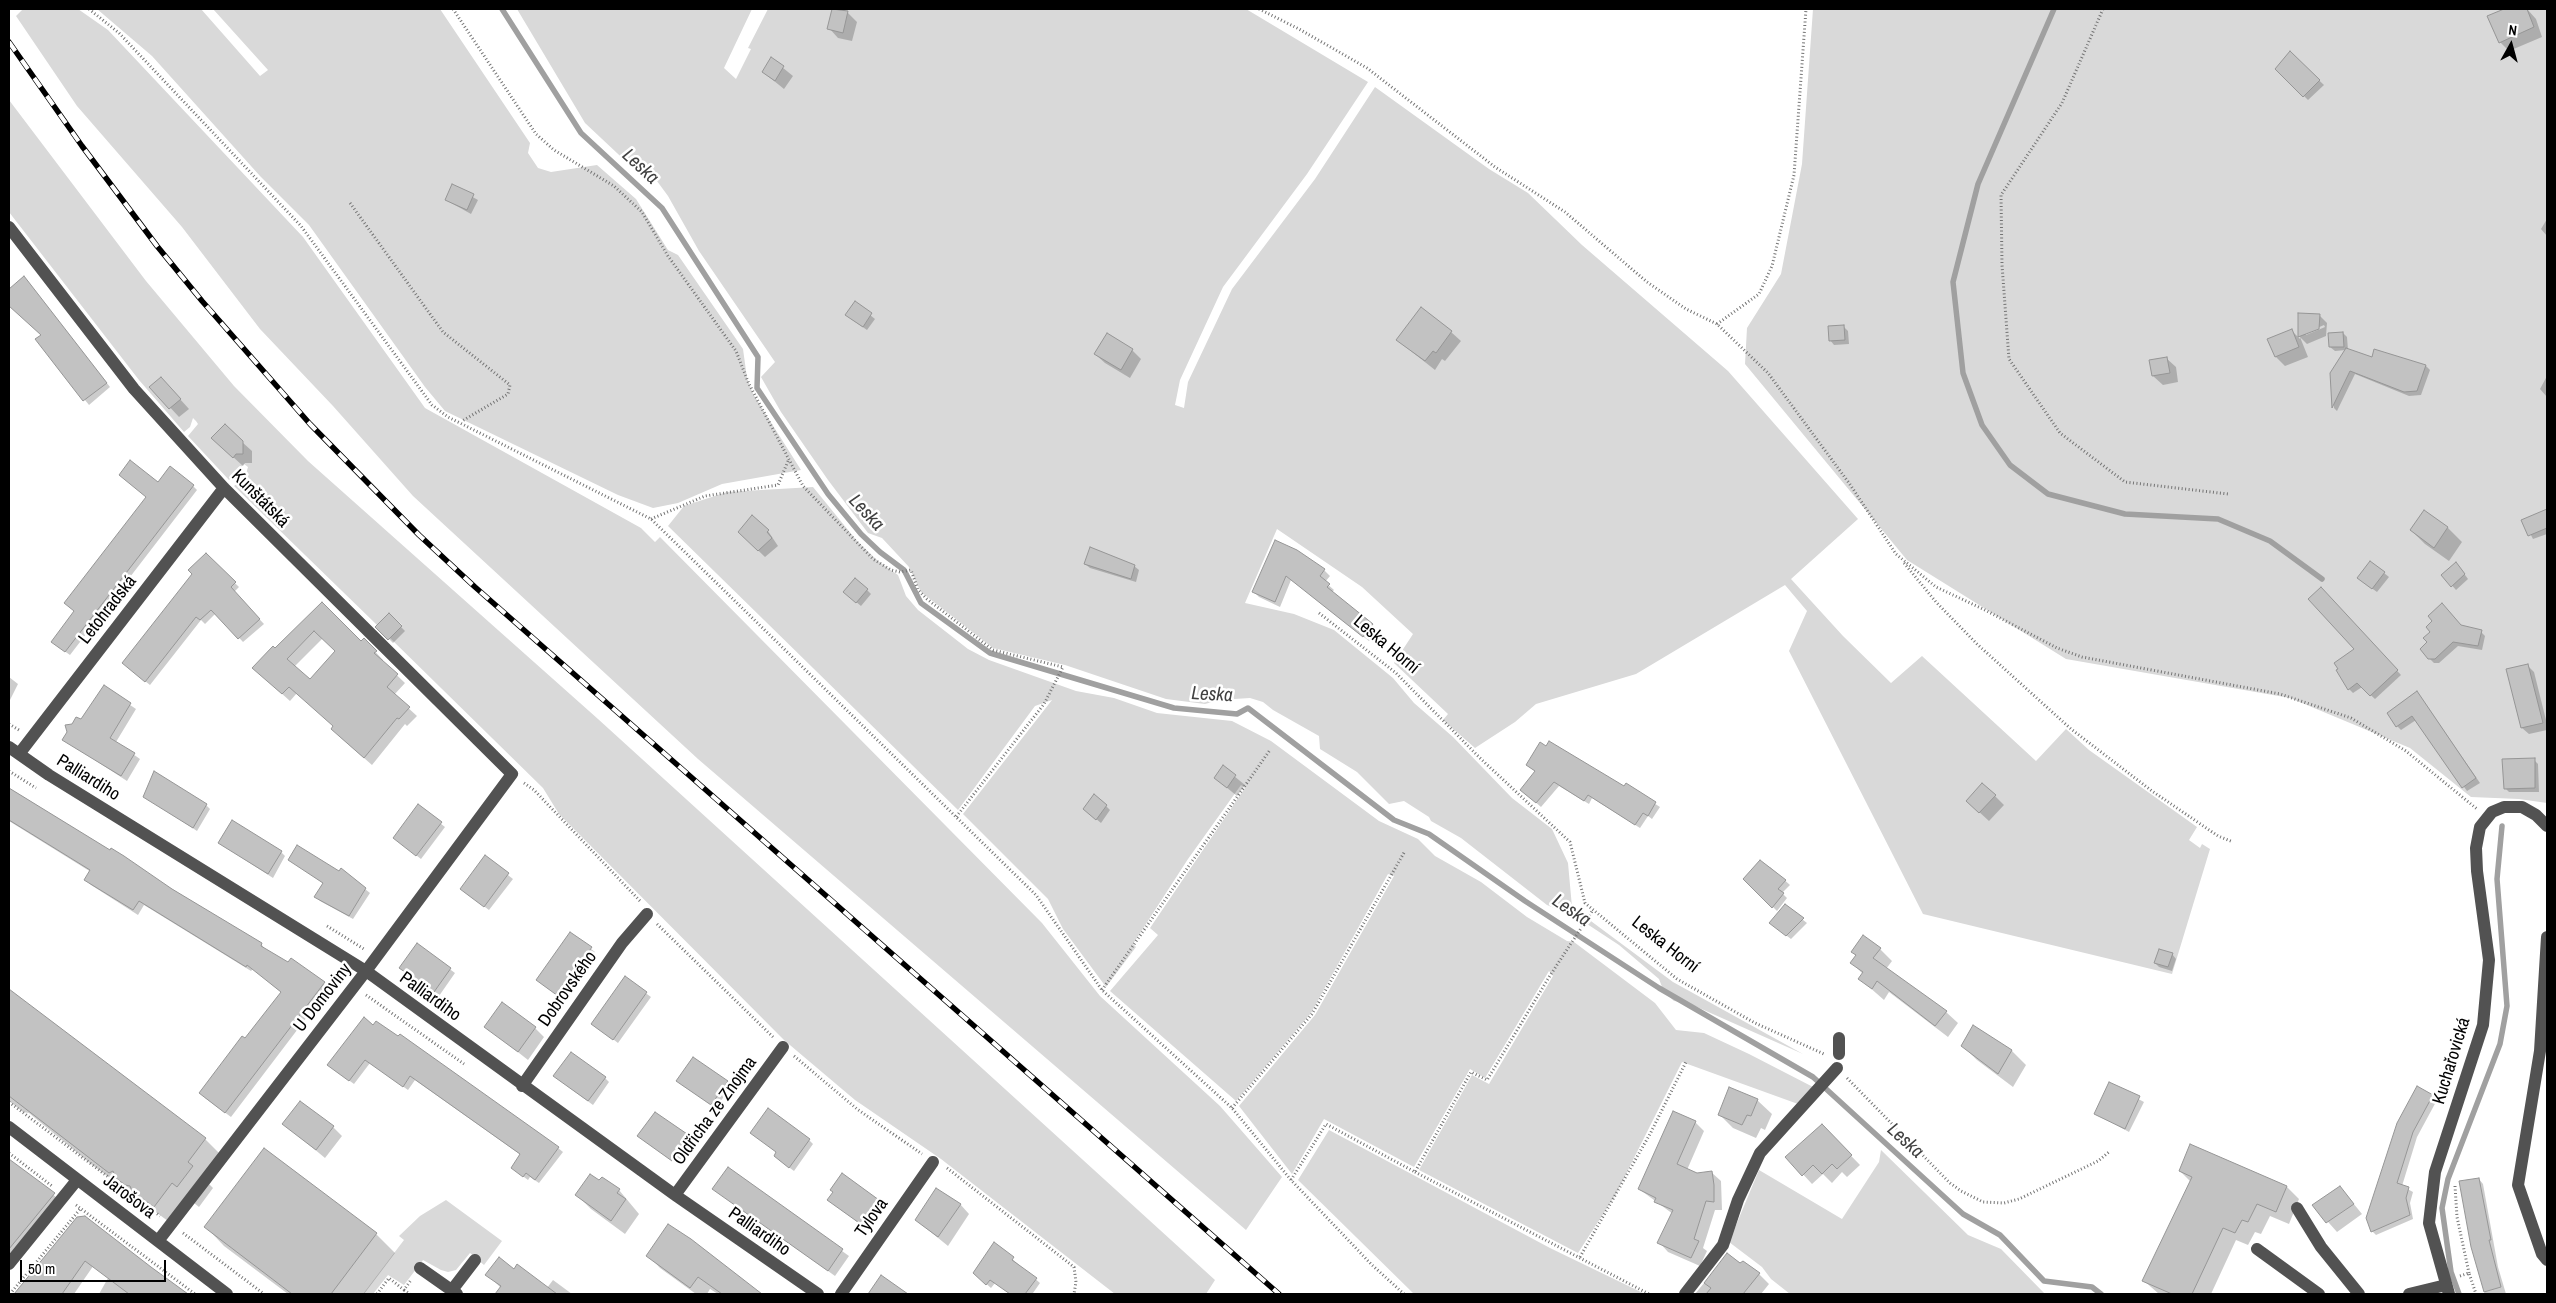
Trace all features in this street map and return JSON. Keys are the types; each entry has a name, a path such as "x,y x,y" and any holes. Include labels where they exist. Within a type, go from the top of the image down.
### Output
{"street":[{"name":"Kunštátská","path":"9,228 134,389 224,488 512,774"},
{"name":"Letohradská","path":"14,750 224,488"},
{"name":"Palliardiho","path":"14,750 49,775 366,971 522,1086 818,1294"},
{"name":"U Domoviny","path":"158,1241 366,971 512,774"},
{"path":"2487,817 2492,812 2504,807 2522,807 2536,815 2547,826"},
{"name":"Kuchařovická","path":"2446,1286 2430,1223 2435,1172 2483,1025 2489,960 2477,871 2476,848 2480,827 2487,817"},
{"name":"Dobrovského","path":"522,1086 622,943 647,914"},
{"path":"2547,937 2540,1051 2518,1185 2542,1254 2547,1260"},
{"path":"1839,1054 1840,1038"},
{"name":"Oldřicha ze Znojma","path":"675,1195 783,1047"},
{"path":"1685,1294 1723,1245 1738,1200 1760,1153 1833,1072"},
{"name":"Jarošova","path":"9,1127 227,1294"},
{"name":"Tylova","path":"841,1294 932,1162"},
{"path":"9,1264 77,1180"},
{"path":"2297,1208 2321,1247 2359,1294"},
{"path":"2258,1249 2319,1294"},
{"path":"420,1268 454,1292 475,1260"},
{"path":"2409,1294 2446,1286"}],"path":[{"path":"89,9 119,33 301,226 432,405 448,416 651,520 1036,895 1102,990 1232,1108 1291,1180 1372,1265 1404,1294"},
{"path":"453,9 536,134 554,150 614,186 642,212 668,256 736,351 749,384 788,461 810,493 873,559 891,570 900,572 911,570 918,590 927,599 993,650 1063,667 1044,704 956,817"},
{"path":"1259,9 1299,29 1367,68 1495,166 1565,212 1647,282 1686,309 1716,324 1768,373 1849,483 1896,554 1936,587 1983,609 2057,648 2082,657 2280,694 2351,718 2406,751 2487,817"},
{"path":"1716,324 1759,294 1772,266 1794,175 1806,9"},
{"path":"2103,9 2062,103 2001,194 2002,265 2009,359 2060,433 2125,482 2228,494"},
{"path":"350,202 443,332 510,386 508,394 462,422"},
{"path":"651,520 705,496 778,485 788,461"},
{"path":"1902,560 1918,581 1977,644 2071,729 2152,791 2218,836 2233,842"},
{"name":"Leska Horní","path":"1320,613 1396,673 1481,759 1570,842 1585,903 1677,979 1755,1024 1819,1051 1830,1059 1833,1072"},
{"path":"9,724 23,732"},
{"path":"1102,990 1270,750"},
{"path":"9,771 40,790"},
{"path":"512,774 534,790 640,902 647,914"},
{"path":"1232,1108 1312,1014 1405,851"},
{"path":"1415,1172 1471,1072 1487,1080 1560,960 1593,910"},
{"path":"360,1002 366,994 472,1070"},
{"path":"1580,1257 1650,1134 1686,1062"},
{"path":"1854,1086 1950,1183 1983,1202 2004,1203 2020,1199 2098,1161 2109,1152"},
{"path":"9,1102 264,1294"},
{"path":"1291,1180 1326,1124 1649,1294"},
{"path":"9,1153 195,1294"},
{"path":"932,1162 943,1165 1074,1267 1076,1282 1074,1294"},
{"path":"2455,1186 2457,1217 2469,1273 2476,1294"},
{"path":"10,1294 81,1208"},
{"path":"157,1214 163,1208"},
{"path":"183,1233 188,1225"},
{"path":"404,1290 420,1268"},
{"path":"2446,1286 2469,1273"},
{"path":"377,1294 389,1278 410,1294"}],"shaded area":[{"path":"23,9 78,9 108,30 303,237 425,408 641,528 655,542 660,537 1042,923 1100,996 1220,1106 1282,1177 1246,1230 698,759 413,496 333,406 260,329 182,227 77,106 16,16"},
{"path":"97,9 201,9 260,76 268,70 213,9 440,9 530,143 528,153 538,168 551,172 597,165 636,199 668,250 678,255 743,349 747,378 753,394 801,470 722,484 678,503 653,508 618,495 445,411 425,387 309,225 260,176 152,56"},
{"path":"517,9 752,9 724,68 736,79 751,49 748,48 768,9 1246,9 1368,82 1307,174 1223,287 1180,380 1175,405 1184,408 1188,382 1232,289 1315,179 1375,87 1489,169 1528,193 1582,245 1728,371 1858,519 1791,579 1843,636 1891,683 1922,656 2036,761 2066,729 2089,750 2197,827 2189,840 2200,848 2202,844 2210,849 2172,974 1923,914 1789,651 1807,611 1785,585 1636,674 1536,704 1515,722 1475,748 1443,720 1448,714 1394,663 1413,634 1362,587 1277,529 1245,603 1294,614 1334,630 1393,678 1414,703 1453,737 1512,798 1552,829 1568,863 1572,907 1673,982 1803,1054 1688,1003 1674,1001 1664,992 1659,979 1619,945 1581,920 1547,905 1461,838 1431,821 1429,817 1404,801 1389,804 1357,772 1320,749 1319,736 1273,710 1263,702 1250,698 1219,700 1205,704 1166,699 1065,665 993,648 921,592 909,567 882,538 868,533 828,480 781,412 761,377 775,362 699,251 668,196 654,177 634,169 585,123"},
{"path":"1813,9 2547,9 2547,803 2519,799 2471,797 2410,748 2290,698 2066,659 1907,560 1745,364 1747,328 1781,274 1802,164"},
{"path":"9,100 146,281 234,386 308,461 598,719 1215,1280 1206,1294 1115,1294 941,1159 855,1100 784,1040 559,814 543,788 390,638 402,625 389,613 377,625 234,486 245,477 248,467 244,464 229,480 188,436 198,424 196,421 193,418 190,427 184,432 139,380 9,212"},
{"path":"813,487 857,541 878,561 898,575 906,596 918,610 968,649 989,660 1076,691 1114,698 1157,713 1232,721 1271,741 1379,821 1418,839 1435,856 1481,882 1527,917 1567,941 1574,942 1655,1003 1676,1030 1704,1033 1815,1088 1798,1104 1682,1062 1616,1194 1578,1253 1419,1170 1472,1075 1489,1084 1553,976 1549,971 1485,1078 1470,1069 1414,1167 1324,1119 1292,1174 1239,1106 1315,1015 1394,876 1388,874 1311,1013 1236,1101 1110,991 1158,935 1150,928 1245,788 1241,785 1188,859 1133,944 1136,947 1106,987 1063,929 1048,899 963,814 1052,700 1035,706 958,810 668,526 684,506 727,492"},
{"path":"1329,1130 1550,1248 1645,1294 1414,1294 1298,1180"},
{"path":"1881,1150 1968,1235 2001,1249 2045,1294 1790,1294 1771,1279 1762,1267 1729,1242 1759,1170 1842,1219 1879,1162"},
{"path":"446,1200 502,1241 484,1265 470,1253 456,1270 448,1272 423,1260 404,1285 388,1275 373,1294 363,1294 404,1240 399,1236 420,1216"}],"building":[{"path":"832,9 848,11 843,33 827,29"},
{"path":"2504,9 2527,9 2534,27 2499,43 2487,16"},
{"path":"2290,51 2320,80 2303,97 2275,69"},
{"path":"771,57 784,66 775,81 762,72"},
{"path":"452,184 474,194 467,210 445,200"},
{"path":"24,276 107,383 83,401 35,339 41,335 9,306 9,289"},
{"path":"855,301 872,313 863,327 845,315"},
{"path":"1421,307 1452,331 1436,353 1433,351 1425,361 1396,340"},
{"path":"2298,313 2320,314 2319,329 2298,337"},
{"path":"1844,325 1845,340 1829,341 1828,326"},
{"path":"2292,329 2299,347 2275,357 2267,339"},
{"path":"2343,332 2344,347 2329,347 2328,333"},
{"path":"1107,333 1133,349 1121,370 1094,354"},
{"path":"2346,348 2372,357 2374,349 2426,365 2417,391 2404,392 2350,371 2332,408 2330,373"},
{"path":"2167,357 2170,373 2152,376 2149,360"},
{"path":"161,377 181,399 169,409 149,387"},
{"path":"225,424 243,441 243,454 236,454 233,458 211,438"},
{"path":"130,460 158,482 170,466 194,485 65,652 51,642 74,611 64,603 146,497 119,475"},
{"path":"2547,509 2547,528 2528,536 2521,520"},
{"path":"2424,510 2448,527 2434,548 2410,530"},
{"path":"752,515 769,530 767,532 772,538 758,551 738,532"},
{"path":"1275,540 1297,550 1325,569 1320,576 1330,584 1327,587 1373,624 1363,637 1286,576 1275,602 1252,592"},
{"path":"1090,547 1135,565 1131,579 1084,564"},
{"path":"206,553 236,582 231,587 260,619 238,639 211,610 200,620 196,617 145,682 122,663 192,574 188,570"},
{"path":"2370,561 2385,572 2372,589 2357,578"},
{"path":"2456,562 2465,574 2451,587 2441,575"},
{"path":"855,578 868,589 856,603 843,592"},
{"path":"2321,587 2398,670 2370,696 2357,683 2348,690 2336,670 2338,669 2334,663 2354,649 2308,599"},
{"path":"322,602 361,641 364,638 377,651 374,653 398,674 387,687 410,707 399,719 397,718 364,758 331,729 333,726 289,687 282,694 252,668 273,646 275,648","holes":["314,631 335,651 310,679 287,659"]},
{"path":"2442,603 2461,625 2482,630 2478,646 2453,642 2435,659 2428,659 2420,649 2427,642 2423,638 2430,632 2426,627 2432,621 2428,616"},
{"path":"389,613 402,626 388,640 375,627"},
{"path":"2528,664 2543,723 2521,728 2506,669"},
{"path":"104,685 131,703 110,738 135,753 121,776 62,740 67,732 65,725 72,724 76,717 81,719"},
{"path":"2417,691 2476,778 2462,788 2412,716 2396,727 2387,713"},
{"path":"1549,741 1624,786 1626,783 1656,802 1648,816 1643,813 1635,825 1588,795 1584,801 1554,782 1536,803 1520,790 1535,771 1526,765 1540,742 1546,746"},
{"path":"2535,758 2535,788 2504,789 2502,759"},
{"path":"1223,765 1236,775 1227,788 1214,778"},
{"path":"154,771 207,804 193,828 143,797"},
{"path":"1982,783 1996,795 1979,813 1966,801"},
{"path":"9,788 110,850 111,848 124,856 172,889 262,943 261,946 288,962 291,958 325,982 225,1113 199,1093 242,1036 245,1038 281,992 247,965 246,967 139,901 133,910 84,880 90,870 9,820"},
{"path":"1094,794 1107,805 1096,820 1083,809"},
{"path":"418,804 442,822 416,856 393,838"},
{"path":"232,820 282,851 268,874 218,843"},
{"path":"297,845 339,871 341,868 366,888 349,916 314,897 323,883 288,860"},
{"path":"485,855 509,873 484,907 460,889"},
{"path":"1760,860 1786,880 1778,889 1784,893 1772,908 1743,879"},
{"path":"1785,904 1804,918 1786,936 1769,923"},
{"path":"570,932 592,947 558,996 536,980"},
{"path":"1863,935 1881,948 1873,958 1947,1011 1935,1026 1877,981 1872,989 1858,979 1863,972 1850,963 1856,955 1851,952"},
{"path":"417,943 451,968 434,992 399,968"},
{"path":"2159,949 2173,953 2168,967 2154,963"},
{"path":"625,976 647,992 613,1040 591,1024"},
{"path":"9,989 206,1138 188,1162 193,1166 177,1187 172,1183 154,1207 132,1191 130,1186 125,1185 116,1178 113,1171 109,1173 9,1096"},
{"path":"502,1002 536,1027 518,1052 484,1027"},
{"path":"364,1017 373,1025 376,1021 398,1036 400,1034 559,1147 535,1180 526,1173 523,1177 511,1168 520,1154 410,1076 403,1087 365,1060 349,1081 327,1065"},
{"path":"1973,1025 2012,1050 1998,1074 1961,1046"},
{"path":"571,1052 606,1077 588,1101 553,1076"},
{"path":"693,1057 728,1081 711,1105 676,1081"},
{"path":"2109,1082 2140,1096 2125,1129 2094,1114"},
{"path":"2417,1086 2433,1095 2413,1132 2397,1183 2409,1187 2406,1198 2410,1215 2371,1232 2366,1218 2397,1123"},
{"path":"1729,1087 1758,1099 1751,1116 1747,1115 1742,1125 1718,1115"},
{"path":"300,1101 334,1126 316,1150 282,1124"},
{"path":"768,1108 810,1139 789,1168 774,1156 776,1152 750,1133"},
{"path":"1673,1111 1696,1121 1677,1164 1697,1173 1712,1171 1714,1185 1714,1202 1706,1201 1694,1239 1699,1241 1691,1258 1657,1243 1673,1210 1654,1202 1656,1198 1638,1189"},
{"path":"655,1112 690,1136 672,1161 637,1136"},
{"path":"1822,1124 1852,1155 1837,1169 1832,1164 1822,1174 1813,1165 1802,1176 1785,1157"},
{"path":"2190,1144 2287,1186 2276,1212 2257,1204 2248,1222 2242,1220 2235,1233 2223,1228 2192,1294 2172,1294 2142,1281 2192,1177 2179,1171"},
{"path":"264,1148 377,1233 331,1294 292,1294 204,1227"},
{"path":"9,1159 55,1193 9,1249"},
{"path":"728,1167 843,1249 828,1271 712,1189"},
{"path":"842,1173 879,1200 862,1225 827,1200 833,1192 830,1190"},
{"path":"590,1174 599,1180 602,1177 620,1189 617,1193 626,1199 611,1221 575,1195"},
{"path":"2479,1178 2491,1240 2489,1240 2501,1287 2484,1292 2471,1247 2459,1181"},
{"path":"2340,1186 2354,1204 2326,1223 2312,1205"},
{"path":"936,1188 961,1204 938,1237 915,1220"},
{"path":"85,1216 188,1294 129,1294 85,1261 62,1294 14,1294 77,1217"},
{"path":"668,1224 691,1239 762,1294 722,1294 698,1277 690,1288 646,1256"},
{"path":"994,1242 1014,1257 1012,1260 1037,1278 1025,1294 1010,1294 990,1280 986,1285 973,1273"},
{"path":"1727,1253 1740,1263 1743,1261 1760,1273 1743,1294 1706,1294 1711,1288 1704,1283"},
{"path":"499,1257 514,1269 517,1264 557,1294 495,1294 501,1286 485,1275"},
{"path":"881,1275 908,1294 868,1294"}],"waterway":[{"name":"Leska","path":"502,9 581,133 662,208 758,357 757,388 828,494 861,534 880,552 904,570 921,603 990,653 1174,708 1237,714 1248,708 1394,820 1429,834 1525,901 1659,988 1813,1077 1963,1214 2000,1235 2044,1281 2092,1287 2101,1294"},
{"path":"2054,9 1978,184 1953,282 1963,373 1982,425 2010,465 2048,494 2125,514 2218,519 2270,541 2322,579"},
{"path":"2459,1294 2451,1272 2442,1208 2448,1179 2500,1044 2507,1006 2497,879 2502,826"}],"railway":[{"path":"9,42 82,146 157,246 202,301 310,424 419,535 475,587 1279,1294"}]}
